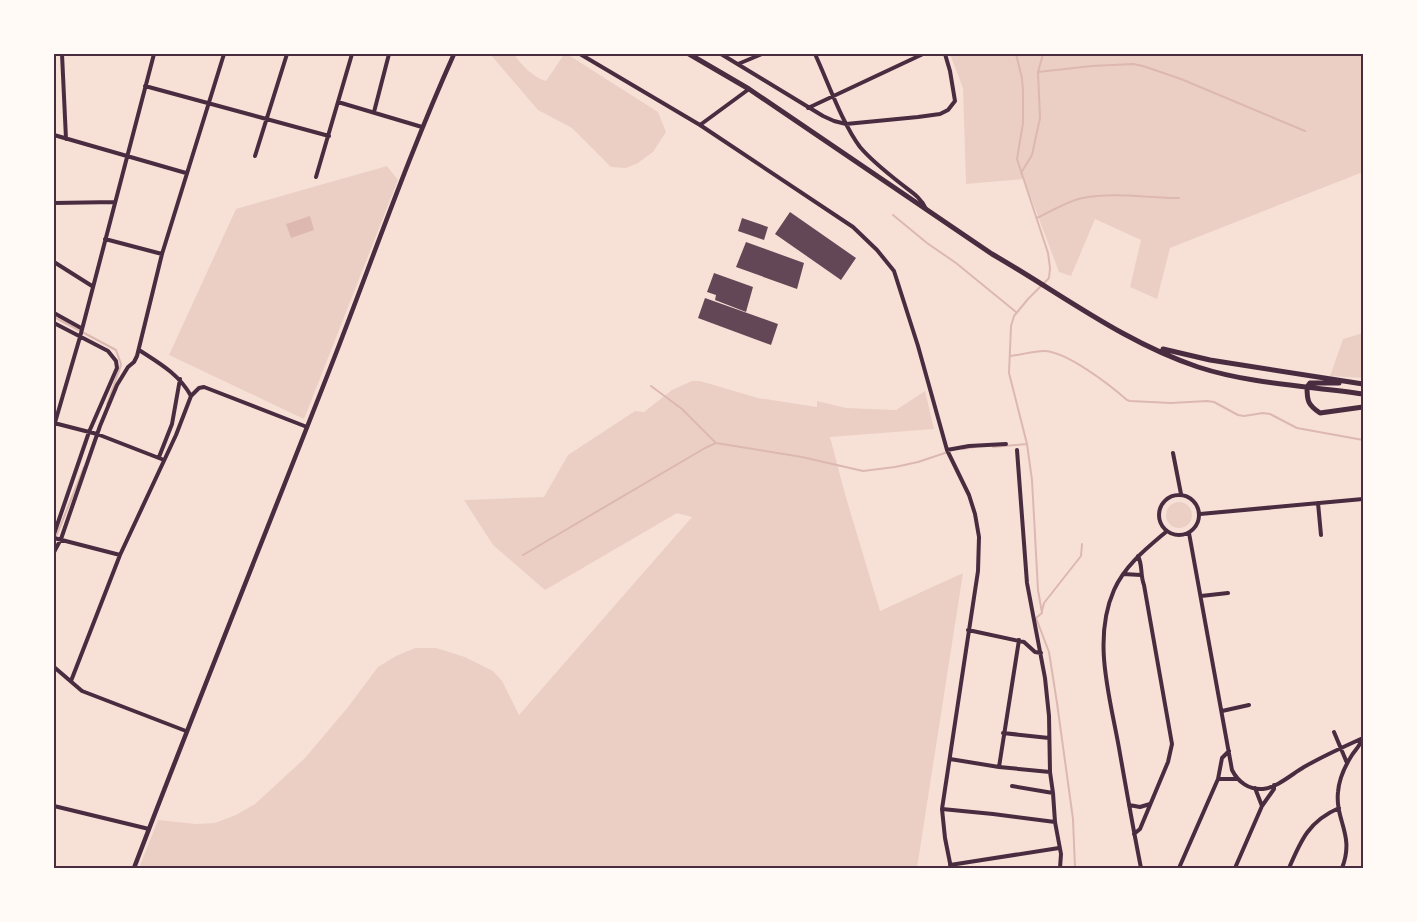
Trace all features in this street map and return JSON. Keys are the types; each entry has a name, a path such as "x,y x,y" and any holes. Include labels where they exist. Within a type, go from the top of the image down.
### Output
{"main road":[{"path":"689,54 749,89 926,210 992,254 1033,278 1067,302 1147,346 1199,367 1239,376 1363,394"},
{"path":"1147,346 1210,360 1363,384"},
{"path":"1356,382 1310,383 1307,387 1307,400 1320,413 1363,407"}],"street":[{"path":"62,54 66,139"},
{"path":"154,54 80,337 54,424 97,434 162,458"},
{"path":"54,552 61,539 97,434 118,385 128,367 134,362 139,350 162,254 224,54"},
{"path":"256,156 287,54"},
{"path":"316,177 352,54"},
{"path":"374,112 389,54"},
{"path":"580,54 700,125 853,227 894,270 918,346 946,450 969,495 979,537 978,570 942,810 950,867 1060,848"},
{"path":"721,54 808,108 834,121 846,124 940,114 948,110 955,101 945,54"},
{"path":"738,64 762,54"},
{"path":"815,54 846,124 861,148 872,160 914,194 923,203 926,210"},
{"path":"808,108 923,54"},
{"path":"134,868 186,731 371,265 422,127 453,55"},
{"path":"145,86 329,136"},
{"path":"700,125 749,89"},
{"path":"338,102 422,127"},
{"path":"54,135 186,173"},
{"path":"54,203 115,202"},
{"path":"105,239 162,254"},
{"path":"54,262 92,286"},
{"path":"54,313 81,328"},
{"path":"54,323 108,351 116,361 117,368 89,432 54,536 120,555"},
{"path":"139,350 166,367 180,379 191,396"},
{"path":"71,681 120,555 162,458 172,424 180,379"},
{"path":"162,458 176,435 191,396 199,388 204,388 307,427"},
{"path":"946,450 969,446 1006,444"},
{"path":"1017,450 1027,583 1033,622 1041,652 1047,697 1050,772 1055,822 1061,854 1060,868"},
{"path":"1173,453 1182,494"},
{"path":"1182,494 1187,496 1196,503 1200,514 1197,525 1189,533 1178,535 1167,531 1160,521 1162,504 1170,496 1182,494"},
{"path":"1200,514 1363,498"},
{"path":"1318,503 1321,535"},
{"path":"1141,868 1106,674 1104,655 1105,625 1110,600 1123,574 1138,556 1167,531"},
{"path":"1189,533 1232,770 1237,778 1245,785 1265,788 1274,785 1309,764 1363,739"},
{"path":"1134,834 1140,829 1168,762 1172,744 1138,556"},
{"path":"1123,574 1141,575"},
{"path":"1201,596 1228,593"},
{"path":"968,630 1019,640 1035,652 1041,652"},
{"path":"999,767 1019,640"},
{"path":"54,667 82,691 186,731"},
{"path":"1222,711 1250,705"},
{"path":"1334,732 1347,764"},
{"path":"1004,733 1049,738"},
{"path":"1342,868 1346,856 1347,840 1339,808 1339,786 1347,764 1363,739"},
{"path":"1179,868 1218,778 1222,758 1229,751"},
{"path":"950,759 999,767 1050,772"},
{"path":"1218,778 1237,778"},
{"path":"1235,868 1262,806 1274,789 1274,785"},
{"path":"1012,786 1053,793"},
{"path":"1255,788 1262,806"},
{"path":"1129,805 1140,807 1150,804"},
{"path":"54,806 149,829"},
{"path":"1289,868 1301,841 1311,827 1323,816 1339,808"},
{"path":"942,810 1055,822"}],"shaded area":[{"path":"490,54 514,54 536,77 546,81 563,56 570,56 658,112 666,132 653,152 638,163 626,168 611,167 572,128 538,110"},
{"path":"950,54 1363,54 1363,172 1170,248 1157,299 1130,287 1141,240 1095,219 1071,276 1059,272 1024,179 966,184 963,88"},
{"path":"387,166 398,180 304,419 169,355 236,209"},
{"path":"310,216 314,230 291,238 286,224"},
{"path":"1363,333 1363,378 1330,376 1343,339"},
{"path":"692,381 700,381 758,398 817,407 817,401 846,408 896,410 925,391 934,429 830,437 880,611 963,573 917,868 139,868 158,820 196,824 215,823 236,815 255,804 305,758 348,707 378,667 396,656 415,648 436,648 465,657 493,671 502,681 519,715 692,517 677,513 545,590 493,545 464,500 544,497 568,455 635,411 644,412 672,390"},
{"path":"1179,502 1188,506 1192,515 1188,524 1179,528 1170,524 1166,515 1170,506"}],"building":[{"path":"790,212 856,258 841,280 775,234"},
{"path":"742,218 768,227 764,240 738,231"},
{"path":"746,242 804,263 797,289 736,267"},
{"path":"714,273 753,287 746,312 715,300 716,295 707,292"},
{"path":"705,298 778,324 771,345 698,318"}],"waterway":[{"path":"1016,54 1023,91 1023,123 1017,159 1048,253 1050,268 1049,278 1014,316 1011,326 1009,373 1027,444 1032,480 1038,590 1042,613"},
{"path":"1021,173 1032,155 1040,118 1038,72 1043,54"},
{"path":"1038,72 1092,66 1133,64 1143,66 1181,79 1305,131"},
{"path":"1037,218 1072,201 1094,196 1118,195 1179,198"},
{"path":"893,215 1016,312"},
{"path":"54,317 116,350 121,364 107,404"},
{"path":"1010,356 1040,351 1053,352 1087,370 1130,401 1171,403 1214,402 1238,415 1270,414 1297,428 1363,440"},
{"path":"651,386 682,409 716,443"},
{"path":"523,555 716,443 802,457 863,471 918,462 948,452"},
{"path":"993,447 1027,444"},
{"path":"963,449 975,447"},
{"path":"54,542 84,467"},
{"path":"1042,611 1044,603 1081,556 1082,544"},
{"path":"1042,613 1036,618 1049,652 1057,703 1073,819 1075,868"}]}
